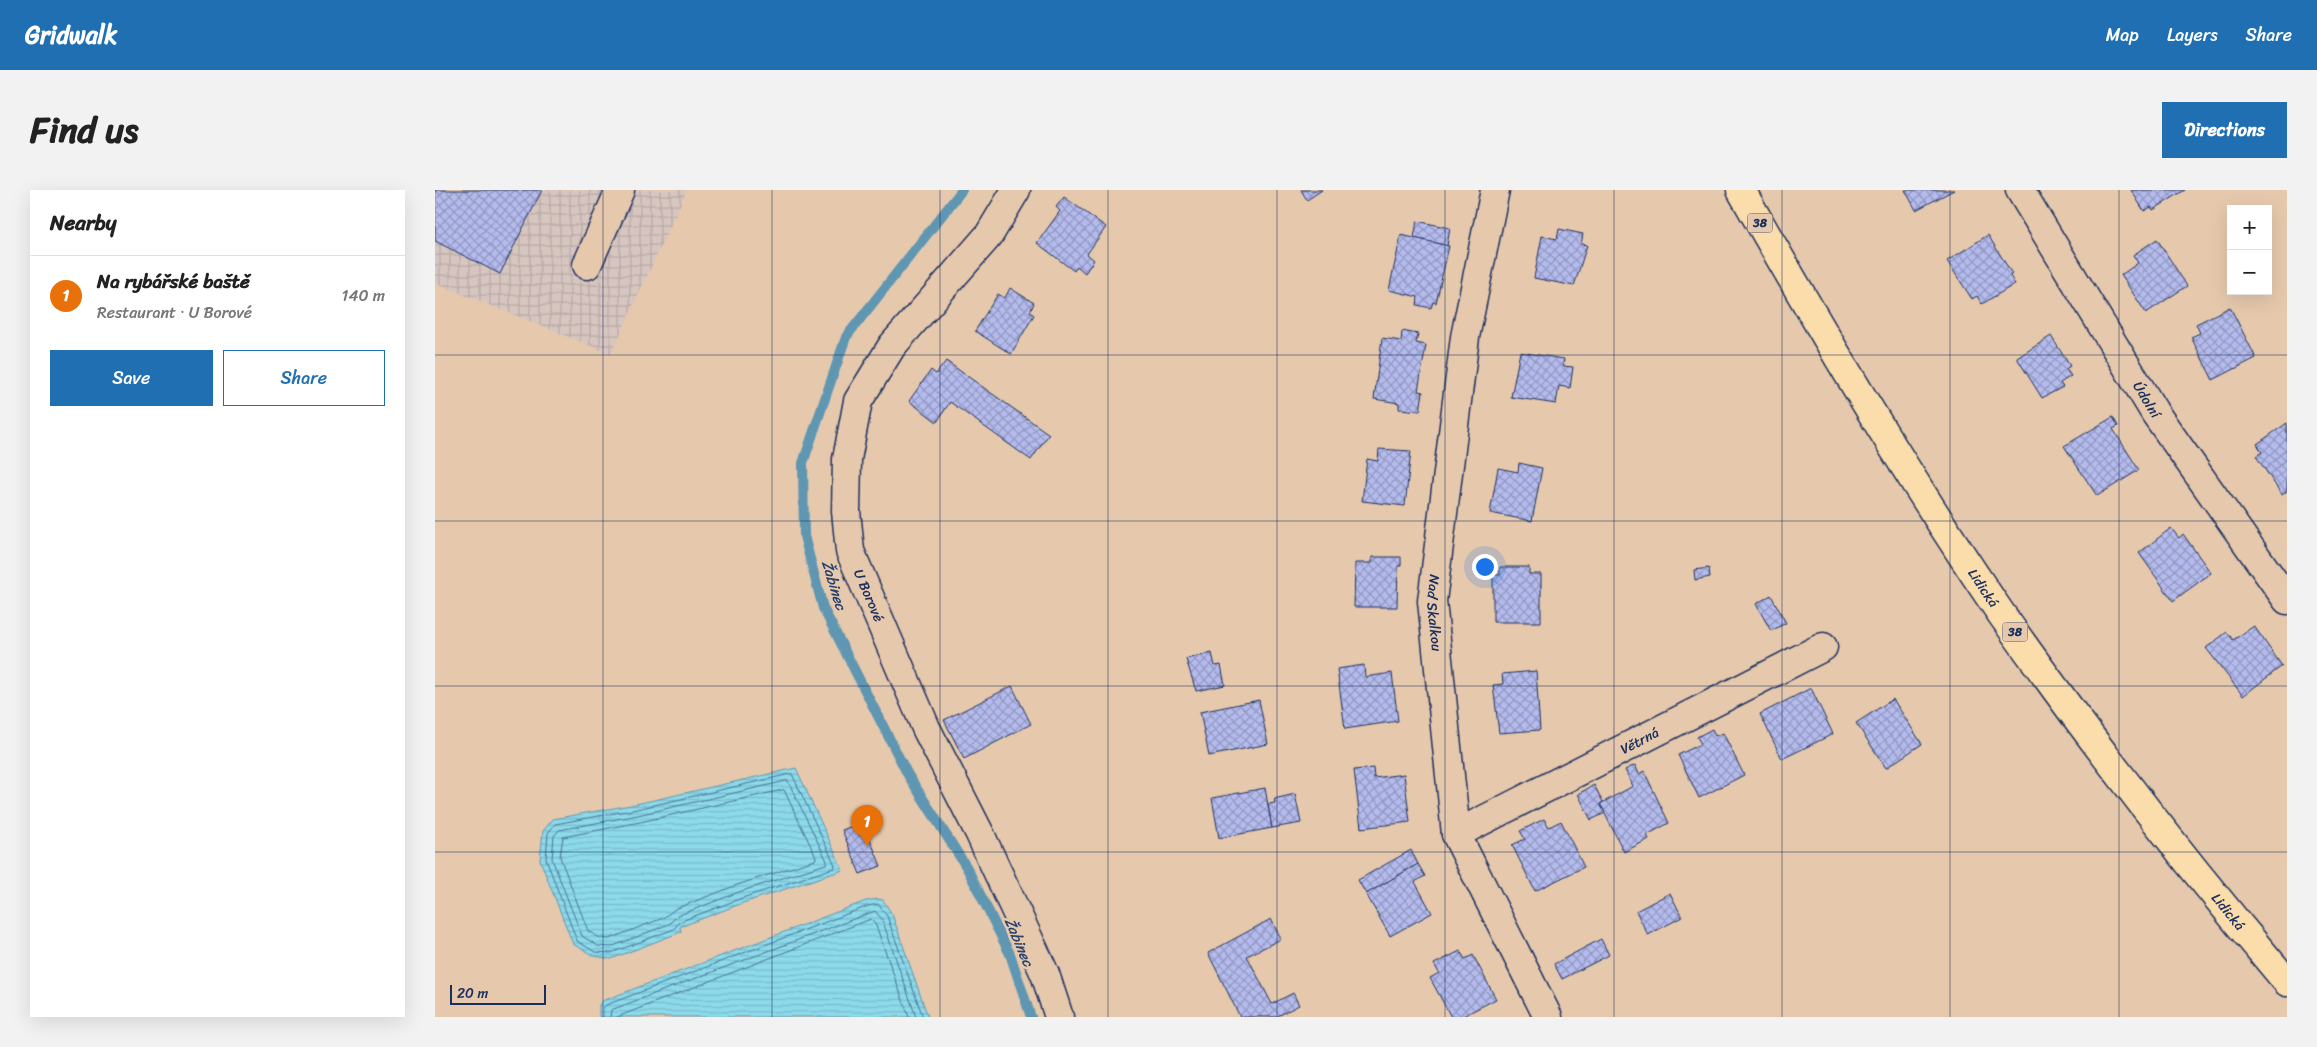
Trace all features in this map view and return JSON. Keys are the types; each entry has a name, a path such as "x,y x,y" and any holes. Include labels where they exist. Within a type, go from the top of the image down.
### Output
{"main road":[{"name":"Lidická","path":"1741,190 1892,447 2002,614 2103,752 2219,902 2287,982"}],"street":[{"path":"587,266 620,190"},
{"name":"U Borové","path":"1016,190 989,236 892,346 859,401 847,459 846,511 850,551 926,728 979,834 1045,974 1059,1017"},
{"name":"Nad Skalkou","path":"1495,190 1465,337 1432,601 1456,834 1548,1017"},
{"name":"Údolní","path":"2021,190 2155,413 2287,600"},
{"name":"Větrná","path":"1456,834 1823,646"}],"shaded area":[{"path":"435,190 687,190 611,354 435,283"}],"water":[{"path":"796,768 843,870 743,903 680,927 681,932 611,959 594,956 573,944 540,860 543,831 553,819 636,804"},
{"path":"883,900 892,914 928,1017 599,1017 599,1005 602,1001 866,901"}],"building":[{"path":"435,190 542,190 500,274 435,241"},
{"path":"1301,190 1322,190 1307,200"},
{"path":"1905,190 1954,190 1916,210"},
{"path":"2131,190 2185,190 2153,210 2151,207 2144,211"},
{"path":"1064,197 1106,227 1087,254 1094,260 1085,273 1077,266 1074,271 1037,243 1060,211 1056,207"},
{"path":"1417,221 1450,228 1447,246 1414,238"},
{"path":"1559,229 1583,234 1581,244 1587,245 1574,286 1534,278 1542,236 1557,239"},
{"path":"1401,235 1449,246 1436,303 1433,302 1431,308 1417,305 1418,297 1389,290"},
{"path":"1988,235 2012,274 2010,276 2015,284 1982,304 1977,296 1972,299 1947,261"},
{"path":"2157,239 2187,286 2146,313 2121,275 2138,263 2133,255"},
{"path":"1010,288 1034,303 1030,312 1034,315 1011,354 975,331 998,294 1005,298"},
{"path":"2230,307 2256,358 2213,380 2191,337 2200,333 2196,324"},
{"path":"1402,331 1418,334 1416,343 1426,345 1418,391 1423,392 1420,411 1399,409 1399,403 1374,399 1382,338 1401,341"},
{"path":"2051,336 2070,366 2066,369 2071,376 2060,383 2063,387 2042,398 2017,358"},
{"path":"1520,352 1564,359 1563,366 1573,367 1570,388 1559,386 1556,404 1511,397"},
{"path":"946,361 1049,434 1031,460 950,402 937,422 909,401 931,370 936,374"},
{"path":"2113,417 2118,426 2113,429 2139,470 2097,496 2064,446"},
{"path":"2287,423 2287,491 2282,495 2256,456 2262,452 2257,444"},
{"path":"1379,449 1411,451 1405,506 1362,501 1367,459 1378,461"},
{"path":"1519,463 1542,468 1532,521 1490,513 1498,468 1518,472"},
{"path":"2171,528 2179,538 2183,534 2211,573 2173,601 2139,553"},
{"path":"1372,557 1401,557 1401,566 1398,566 1397,607 1354,607 1355,563 1372,563"},
{"path":"1500,567 1529,567 1529,574 1541,574 1541,622 1493,622 1493,575 1500,575"},
{"path":"1709,568 1710,577 1695,580 1694,570"},
{"path":"1771,595 1786,623 1771,631 1756,604"},
{"path":"2254,626 2282,666 2243,696 2206,648 2227,632 2233,640"},
{"path":"1212,653 1215,666 1221,665 1225,685 1196,691 1186,659"},
{"path":"1364,665 1365,677 1392,673 1398,721 1345,729 1337,669"},
{"path":"1536,671 1540,730 1499,733 1493,685 1503,684 1502,674"},
{"path":"1012,686 1031,724 964,759 944,720"},
{"path":"1811,688 1833,734 1782,759 1760,714"},
{"path":"1893,699 1922,744 1886,768 1856,723"},
{"path":"1259,700 1268,744 1209,756 1200,712"},
{"path":"1712,729 1715,736 1723,733 1744,775 1699,798 1678,755 1701,744 1697,737"},
{"path":"1635,765 1639,774 1644,771 1669,823 1647,835 1649,839 1624,852 1600,804 1633,786 1625,770"},
{"path":"1373,768 1374,778 1404,774 1410,822 1361,828 1354,770"},
{"path":"1594,785 1603,802 1600,804 1605,813 1591,820 1578,794"},
{"path":"1265,788 1272,828 1219,838 1212,798"},
{"path":"1295,794 1301,823 1272,828 1268,804 1275,803 1274,799"},
{"path":"1544,819 1549,827 1561,821 1584,867 1535,891 1512,845 1525,839 1520,831"},
{"path":"863,822 881,866 860,874 842,830"},
{"path":"1411,850 1418,864 1366,894 1358,880"},
{"path":"1418,864 1425,876 1415,882 1432,913 1390,936 1366,894"},
{"path":"1670,893 1682,917 1648,935 1636,911"},
{"path":"1271,919 1281,939 1247,956 1272,1004 1293,993 1299,1005 1276,1017 1240,1017 1208,953"},
{"path":"1601,939 1609,955 1562,979 1554,964"},
{"path":"1460,951 1465,959 1473,955 1496,999 1461,1017 1451,1017 1430,978 1439,973 1434,964"}],"waterway":[{"name":"Žabinec","path":"962,190 846,337 803,463 804,536 823,608 908,775 967,868 1010,954 1031,1017"}],"place":[{"name":"Na rybářské baště","path":"867,846"}]}
